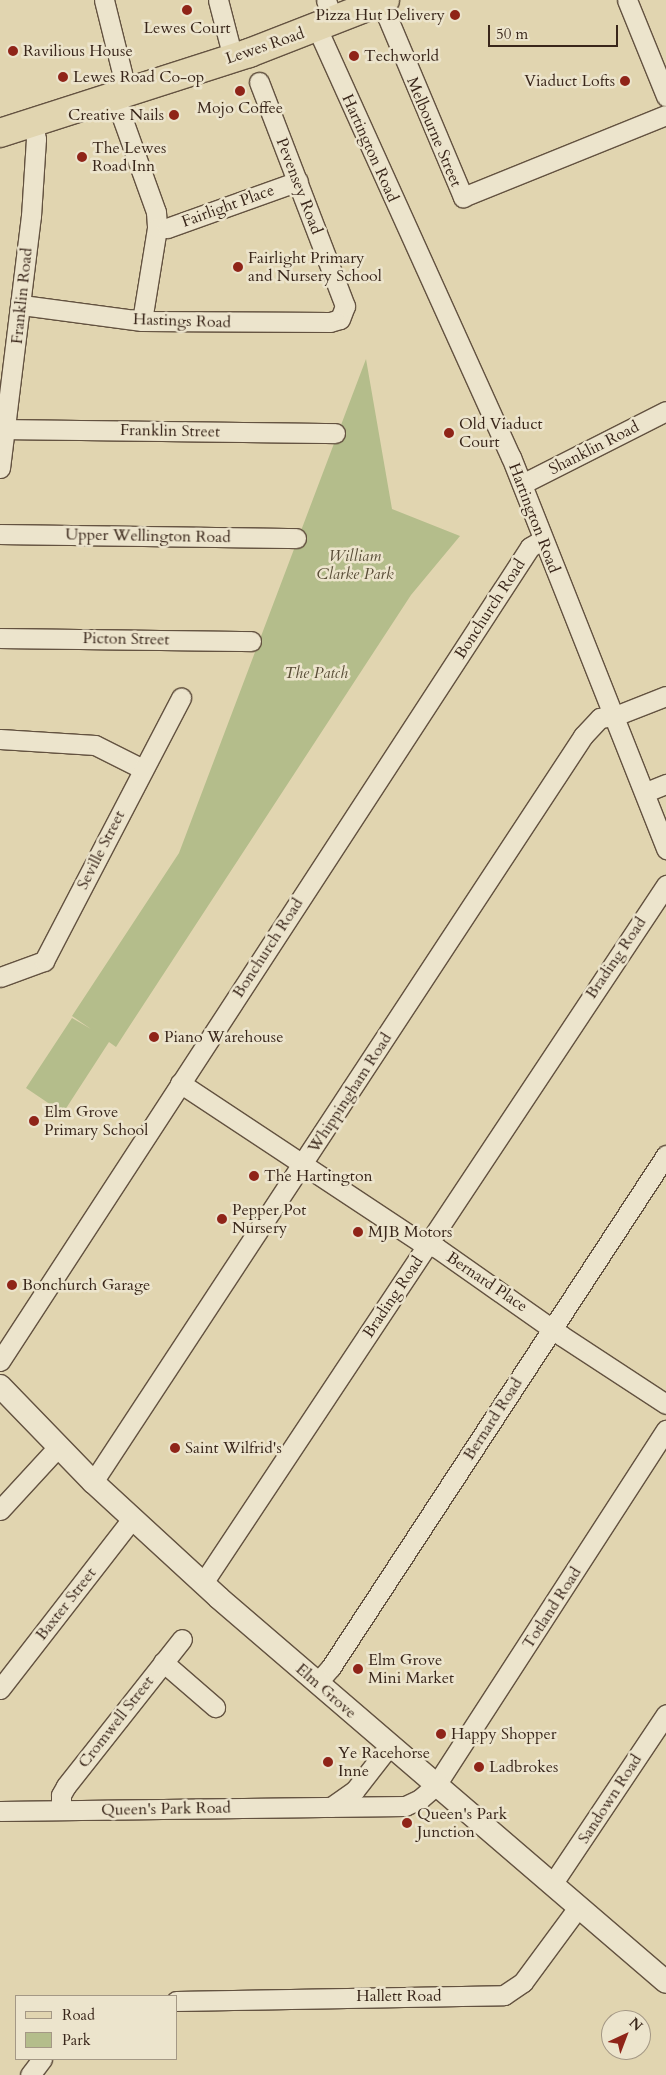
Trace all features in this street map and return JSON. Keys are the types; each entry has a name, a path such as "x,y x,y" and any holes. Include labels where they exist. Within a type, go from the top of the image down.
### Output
{"main road":[{"name":"Lewes Road","path":"0,133 233,58 326,17 383,1"}],"street":[{"path":"104,0 121,95 156,212 157,228 142,321"},
{"path":"218,0 233,58"},
{"path":"627,0 666,96"},
{"name":"Melbourne Street","path":"383,1 463,197 666,115"},
{"name":"Hartington Road","path":"326,17 360,129 447,310 522,484 542,540 646,792 666,849"},
{"name":"Pevensey Road","path":"259,82 345,306 342,317"},
{"name":"Franklin Road","path":"0,468 22,305 36,139 32,124"},
{"name":"Fairlight Place","path":"157,228 167,228 298,181"},
{"name":"Hastings Road","path":"22,305 142,321 330,322 342,317"},
{"name":"Shanklin Road","path":"522,484 666,411"},
{"name":"Franklin Street","path":"6,429 335,433"},
{"name":"Upper Wellington Road","path":"0,534 296,538"},
{"name":"Bonchurch Road","path":"0,1361 530,547 542,540"},
{"name":"Picton Street","path":"0,638 251,641"},
{"name":"Whippingham Road","path":"93,1482 304,1164 583,736 599,718 615,716 666,696"},
{"name":"Seville Street","path":"0,977 44,961 181,698"},
{"path":"0,739 95,745 143,769"},
{"path":"646,792 666,784"},
{"name":"Brading Road","path":"203,1583 666,885"},
{"name":"Bernard Place","path":"180,1083 428,1245 666,1404"},
{"name":"Bernard Road","path":"317,1683 336,1659 666,1154"},
{"name":"Elm Grove","path":"0,1386 132,1520 317,1683 553,1883 666,1982"},
{"name":"Totland Road","path":"436,1785 666,1430"},
{"path":"0,1510 58,1447"},
{"name":"Baxter Street","path":"0,1689 132,1520"},
{"name":"Cromwell Street","path":"61,1810 61,1795 66,1786 182,1639"},
{"path":"163,1662 215,1707"},
{"name":"Sandown Road","path":"553,1883 666,1714"},
{"path":"332,1807 355,1790 390,1745"},
{"name":"Queen's Park Road","path":"0,1811 405,1806 420,1799 436,1785"},
{"name":"Hallett Road","path":"178,2000 504,1995 523,1982 579,1906"}],"green space":[{"name":"William Clarke Park","path":"366,359 392,509 460,536 411,595 116,1047 109,1042 63,1113 26,1088 72,1018 91,1029 72,1016 179,853"}],"place":[{"name":"Lewes Court","path":"187,10"},
{"name":"Pizza Hut Delivery","path":"455,15"},
{"name":"Ravilious House","path":"13,51"},
{"name":"Techworld","path":"354,56"},
{"name":"Lewes Road Co-op","path":"63,77"},
{"name":"Viaduct Lofts","path":"625,81"},
{"name":"Mojo Coffee","path":"240,91"},
{"name":"Creative Nails","path":"174,115"},
{"name":"The Lewes Road Inn","path":"82,157"},
{"name":"Fairlight Primary and Nursery School","path":"238,267"},
{"name":"Old Viaduct Court","path":"449,433"},
{"name":"Piano Warehouse","path":"154,1037"},
{"name":"Elm Grove Primary School","path":"34,1121"},
{"name":"The Hartington","path":"254,1176"},
{"name":"Pepper Pot Nursery","path":"222,1219"},
{"name":"MJB Motors","path":"358,1232"},
{"name":"Bonchurch Garage","path":"12,1285"},
{"name":"Saint Wilfrid's","path":"175,1448"},
{"name":"Elm Grove Mini Market","path":"358,1669"},
{"name":"Happy Shopper","path":"441,1734"},
{"name":"Ye Racehorse Inne","path":"328,1762"},
{"name":"Ladbrokes","path":"479,1767"},
{"name":"Queen's Park Junction","path":"407,1823"}],"park label":[{"name":"The Patch","path":"316,673"}]}
